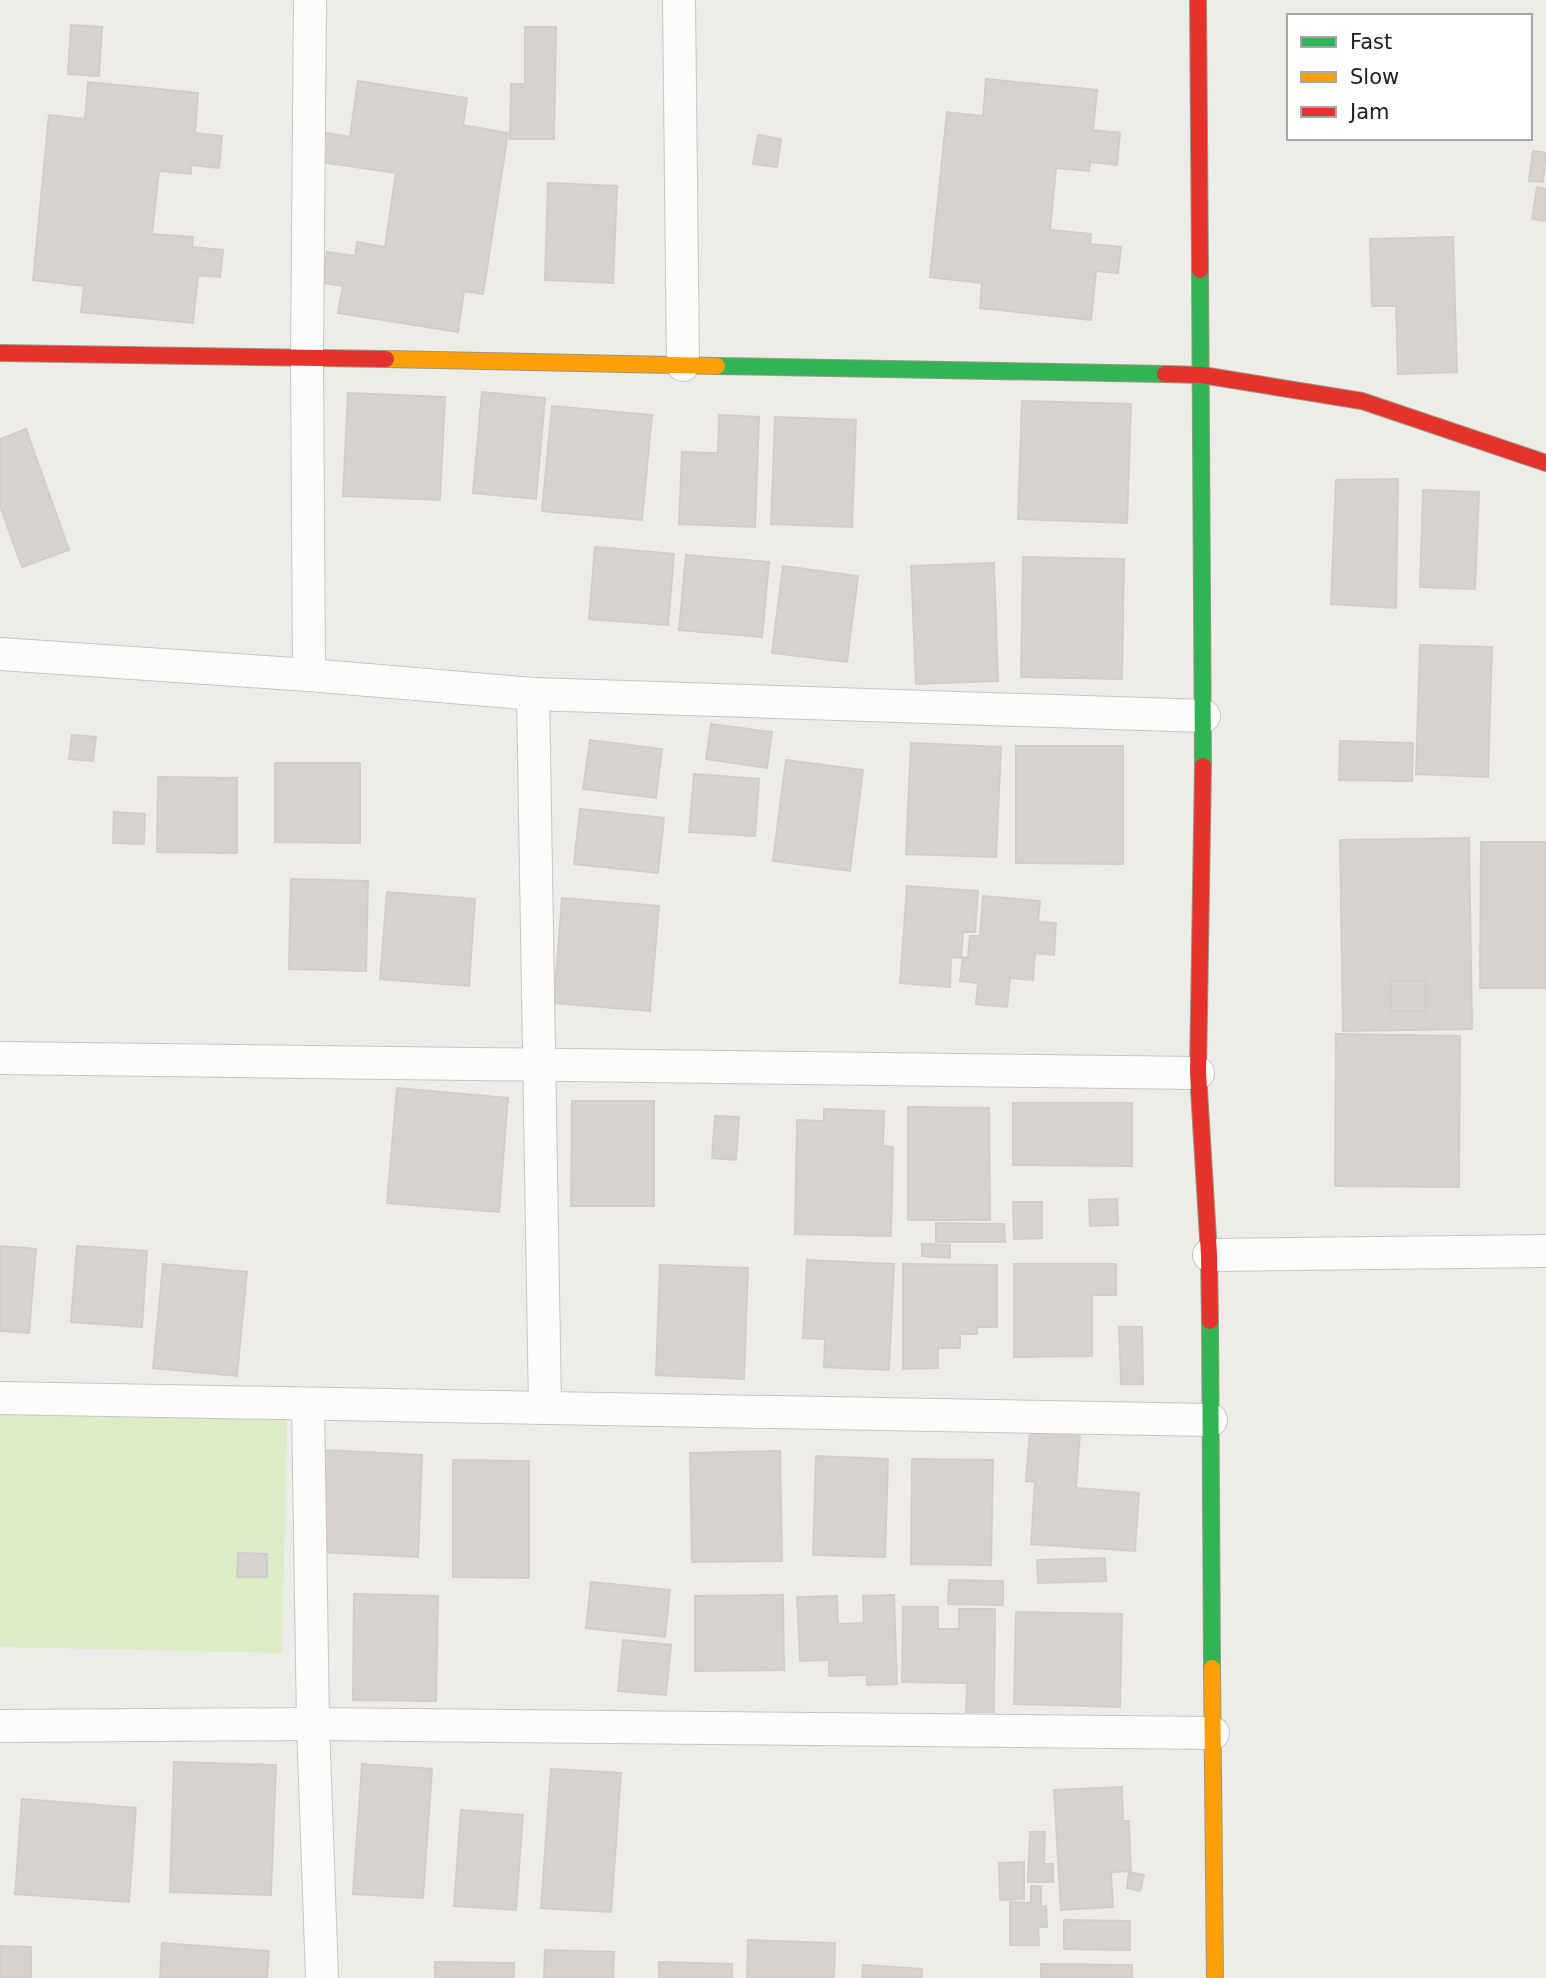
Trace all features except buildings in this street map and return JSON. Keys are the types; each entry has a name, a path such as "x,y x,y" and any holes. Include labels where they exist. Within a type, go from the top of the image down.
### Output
{"street":[{"path":"309,675 307,358 310,0"},
{"path":"680,0 683,365"},
{"path":"1198,0 1205,716 1198,1073 1209,1255 1215,1978"},
{"path":"0,353 1202,375 1362,401 1546,463"},
{"path":"0,654 309,675 533,694 1205,716"},
{"path":"533,694 545,1408"},
{"path":"0,1058 1198,1073"},
{"path":"1209,1255 1546,1251"},
{"path":"0,1398 1211,1420"},
{"path":"308,1404 313,1724 322,1978"},
{"path":"0,1726 313,1724 1213,1732"}],"green space":[{"path":"0,1412 287,1418 282,1653 0,1647"}],"traffic: fast":[{"path":"1200,270 1203,766"},
{"path":"717,366 1165,374"},
{"path":"1210,1321 1212,1668"}],"traffic: slow":[{"path":"386,359 717,366"},
{"path":"1212,1668 1215,1978"}],"traffic: jam":[{"path":"1198,0 1200,270"},
{"path":"0,353 386,359"},
{"path":"1165,374 1202,375 1362,401 1546,463"},
{"path":"1203,766 1198,1073 1209,1255 1210,1321"}]}
